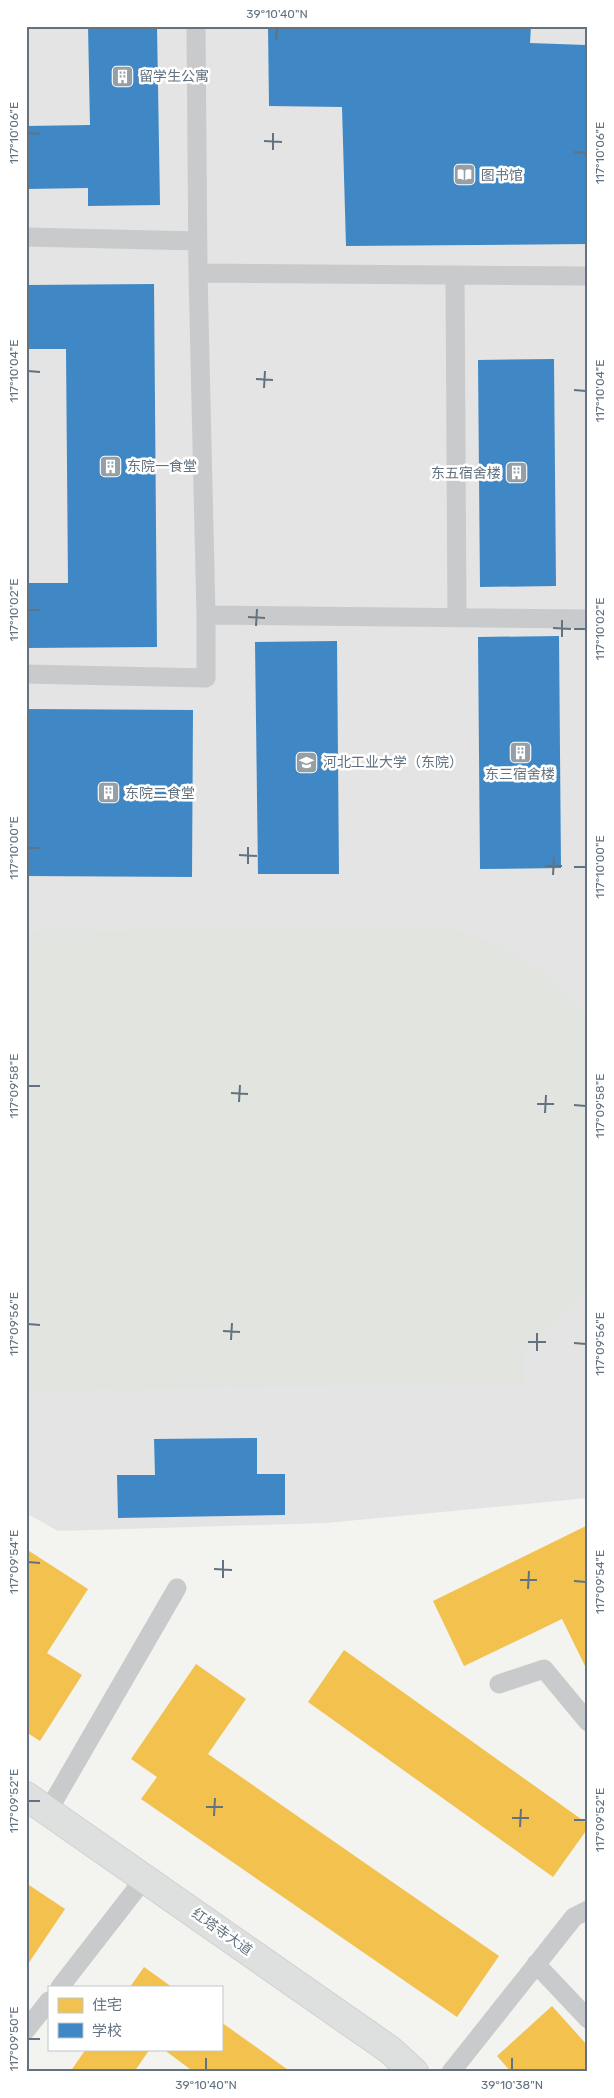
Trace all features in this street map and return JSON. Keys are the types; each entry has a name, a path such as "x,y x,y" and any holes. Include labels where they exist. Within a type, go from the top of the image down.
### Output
{"street":[{"name":"红塔寺大道","path":"37,1804 390,2050 414,2072"}],"lane":[{"path":"26,674 206,678 198,273 196,26"},
{"path":"26,237 198,241"},
{"path":"198,273 588,276"},
{"path":"455,275 457,618"},
{"path":"206,615 588,620"},
{"path":"37,1804 177,1588"},
{"path":"499,1684 544,1669 588,1722"},
{"path":"61,1986 144,1879"},
{"path":"451,2072 574,1917 588,1910"},
{"path":"536,1964 588,2019"},
{"path":"26,2030 48,2002"}],"shaded area":[{"name":"河北工业大学（东院）","path":"26,26 588,26 588,1498 326,1523 58,1531 26,1513"},
{"path":"449,928 508,949 560,987 588,1017 588,1288 550,1328 524,1348 524,1383 26,1391 26,931"}],"building: 住宅":[{"path":"588,1525 588,1672 562,1619 464,1666 433,1601"},
{"path":"26,1549 88,1589 47,1653 82,1675 40,1741 26,1732"},
{"path":"344,1650 588,1824 588,1828 553,1877 308,1702"},
{"path":"196,1664 246,1699 208,1754 499,1956 457,2017 141,1799 157,1777 131,1759"},
{"path":"26,1883 65,1909 26,1967"},
{"path":"144,1967 171,1986 131,1986"},
{"path":"552,2006 588,2046 588,2072 511,2072 497,2056"},
{"path":"222,2023 291,2072 194,2072 164,2050 222,2050"},
{"path":"85,2050 149,2050 134,2072 70,2072"}],"building: 学校":[{"name":"留学生公寓","path":"88,26 157,26 160,205 88,206 88,188 26,189 26,126 90,125"},
{"name":"图书馆","path":"268,26 531,26 530,43 586,45 587,244 346,246 342,107 269,106"},
{"name":"东院一食堂","path":"154,284 157,647 26,648 26,583 68,583 66,349 26,349 26,285"},
{"name":"东五宿舍楼","path":"554,359 556,586 480,587 478,360"},
{"name":"东三宿舍楼","path":"559,636 561,868 480,869 478,637"},
{"path":"337,641 339,874 258,874 255,642"},
{"name":"东院二食堂","path":"26,709 193,710 192,877 26,876"},
{"path":"257,1438 257,1474 285,1474 285,1515 118,1518 117,1475 155,1475 154,1439"}],"place":[{"name":"留学生公寓","path":"123,76"},
{"name":"图书馆","path":"465,175"},
{"name":"东院一食堂","path":"111,466"},
{"name":"东五宿舍楼","path":"517,473"},
{"name":"东三宿舍楼","path":"520,752"},
{"name":"河北工业大学（东院）","path":"307,762"},
{"name":"东院二食堂","path":"109,793"}]}
